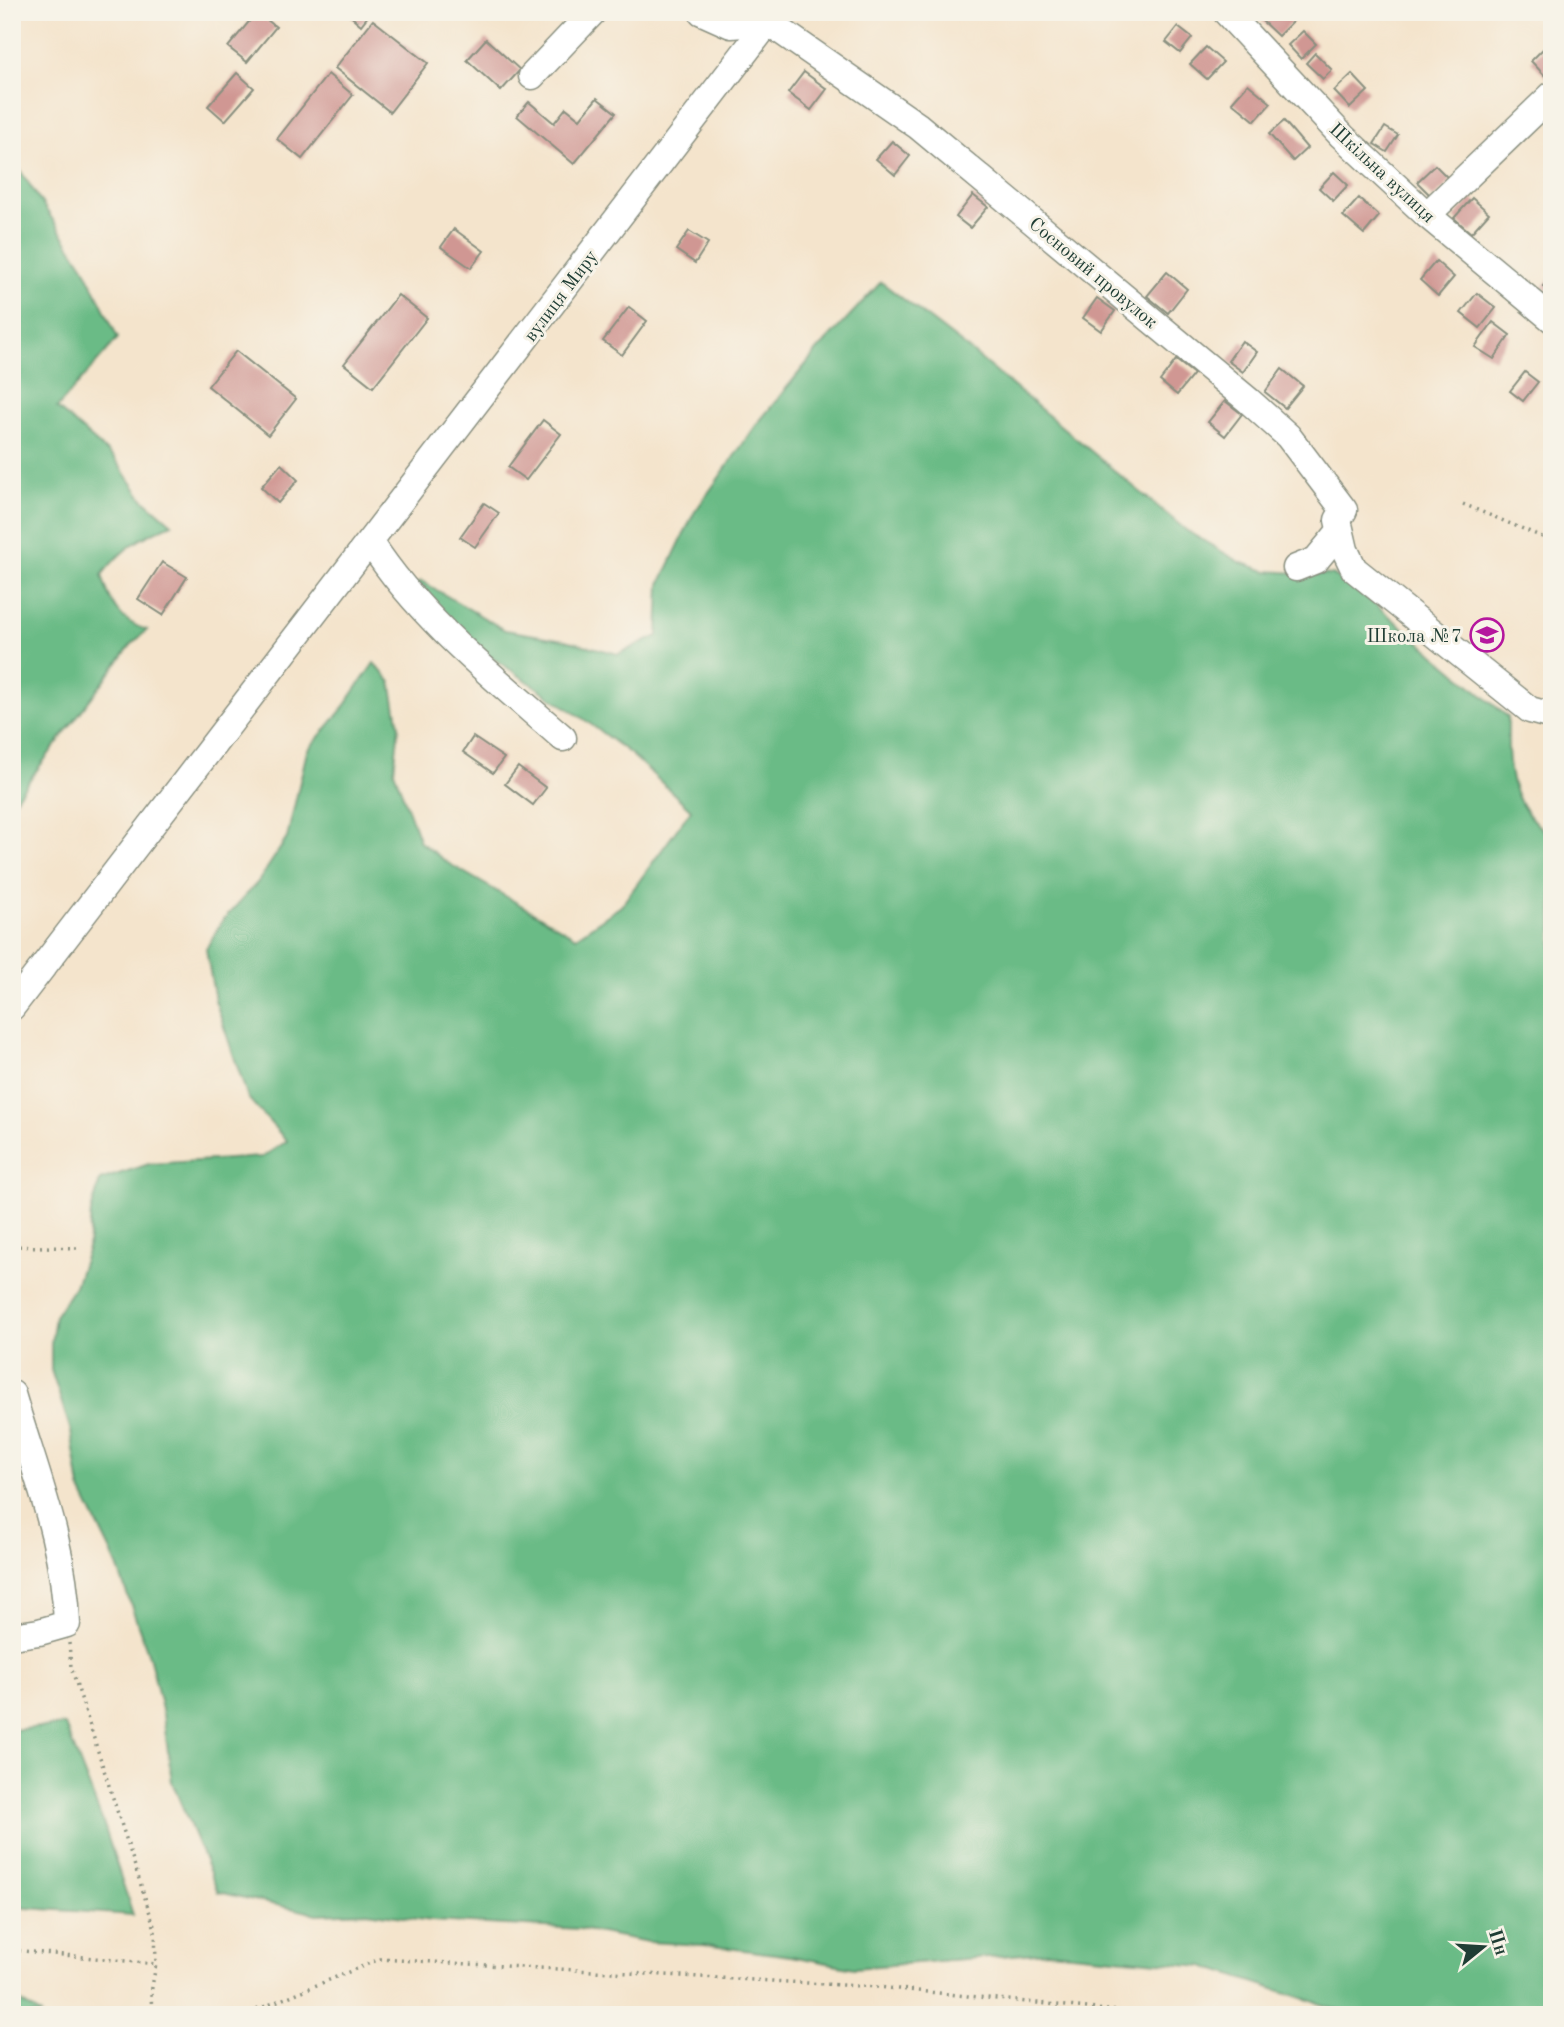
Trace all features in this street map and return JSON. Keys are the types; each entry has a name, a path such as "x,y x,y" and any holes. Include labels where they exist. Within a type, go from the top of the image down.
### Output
{"street":[{"path":"532,76 593,12"},
{"path":"702,12 732,25 772,17"},
{"name":"Шкільна вулиця","path":"1226,12 1342,136 1427,215 1552,319"},
{"name":"Сосновий провулок","path":"772,17 918,126 1250,401 1287,436 1322,477 1344,510 1338,520 1354,569 1530,710 1552,716"},
{"name":"вулиця Миру","path":"12,1007 345,577 772,17"},
{"path":"1427,215 1552,95"},
{"path":"1296,568 1316,560 1340,531"},
{"path":"371,543 394,578 491,674 563,738"},
{"path":"12,1394 59,1548 66,1588 67,1623 39,1632 12,1636"}],"path":[{"path":"1463,504 1552,541"},
{"path":"12,1246 77,1248"},
{"path":"67,1623 71,1667 155,1929 156,1964 151,1993 152,2015"},
{"path":"12,1950 156,1964"},
{"path":"244,2015 380,1959 878,1987 1157,2015"}],"green space":[{"path":"12,158 84,267 118,338 57,408 115,459 143,499 172,524 133,544 117,557 102,575 112,602 122,616 147,630 131,645 12,803"},
{"path":"881,282 966,347 1187,531 1240,562 1266,571 1333,575 1375,604 1508,717 1508,753 1518,798 1537,825 1552,837 1552,2015 1352,2014 1203,1966 1049,1952 854,1968 791,1956 704,1945 648,1942 580,1929 432,1921 367,1912 317,1914 218,1892 172,1782 163,1714 150,1659 115,1560 80,1488 71,1431 51,1370 51,1344 55,1316 75,1286 88,1248 91,1212 100,1180 149,1164 262,1157 287,1141 248,1098 215,1000 206,949 223,920 258,882 287,838 307,751 340,712 374,663 391,682 399,726 394,771 420,842 448,863 576,937 621,906 691,810 632,755 585,720 496,660 449,637 400,597 421,581 505,630 565,640 618,654 658,636 660,584 694,513 757,424 816,352"},
{"path":"65,1725 104,1825 133,1915 12,1907 12,1730"},
{"path":"12,1997 39,2013 41,2015 12,2015"}],"building":[{"path":"257,12 276,27 247,62 228,47"},
{"path":"346,12 371,12 361,25"},
{"path":"1268,12 1285,12 1294,20 1278,36 1261,20"},
{"path":"373,20 428,63 390,112 335,68"},
{"path":"1178,27 1192,38 1180,53 1166,42"},
{"path":"1303,31 1316,44 1301,59 1288,45"},
{"path":"486,39 520,70 501,91 467,60"},
{"path":"1548,44 1552,48 1552,73 1547,78 1531,61"},
{"path":"1206,47 1223,62 1207,79 1190,64"},
{"path":"1315,53 1332,70 1323,79 1306,63"},
{"path":"804,72 827,89 811,110 788,93"},
{"path":"237,73 254,88 225,121 208,106"},
{"path":"328,74 353,95 302,159 277,139"},
{"path":"1352,74 1368,91 1350,108 1334,91"},
{"path":"1248,84 1271,103 1255,121 1232,102"},
{"path":"597,98 616,113 574,164 517,116 529,102 554,123 566,108 580,119"},
{"path":"1284,121 1307,148 1293,161 1269,134"},
{"path":"1385,127 1398,135 1387,152 1374,144"},
{"path":"892,141 910,156 895,175 876,159"},
{"path":"1435,165 1451,181 1433,198 1417,182"},
{"path":"1334,172 1348,185 1333,201 1319,188"},
{"path":"973,195 988,207 970,228 956,217"},
{"path":"1359,198 1379,216 1364,234 1343,216"},
{"path":"1472,198 1489,213 1471,233 1454,218"},
{"path":"454,229 484,251 471,268 441,247"},
{"path":"689,231 708,243 695,263 676,250"},
{"path":"1436,261 1454,277 1438,296 1420,280"},
{"path":"1167,272 1187,289 1168,313 1147,296"},
{"path":"1552,276 1552,294 1543,286"},
{"path":"1477,293 1496,308 1480,328 1461,313"},
{"path":"398,295 427,318 373,387 344,364"},
{"path":"1097,298 1115,311 1101,331 1083,318"},
{"path":"629,307 647,321 622,355 603,341"},
{"path":"1493,322 1510,335 1494,359 1475,347"},
{"path":"1242,341 1257,352 1243,372 1228,361"},
{"path":"236,351 296,399 268,435 208,386"},
{"path":"1176,360 1194,374 1177,395 1160,381"},
{"path":"1282,369 1303,386 1285,408 1265,392"},
{"path":"1525,372 1538,382 1523,401 1510,391"},
{"path":"1225,401 1242,414 1225,436 1208,422"},
{"path":"543,420 561,434 526,480 508,467"},
{"path":"281,464 298,480 278,503 261,487"},
{"path":"484,503 499,513 475,547 460,537"},
{"path":"162,562 187,577 163,615 138,599"},
{"path":"473,737 504,758 493,773 463,752"},
{"path":"518,767 546,788 533,805 505,784"}],"place":[{"name":"Школа №7","path":"1487,635"}]}
